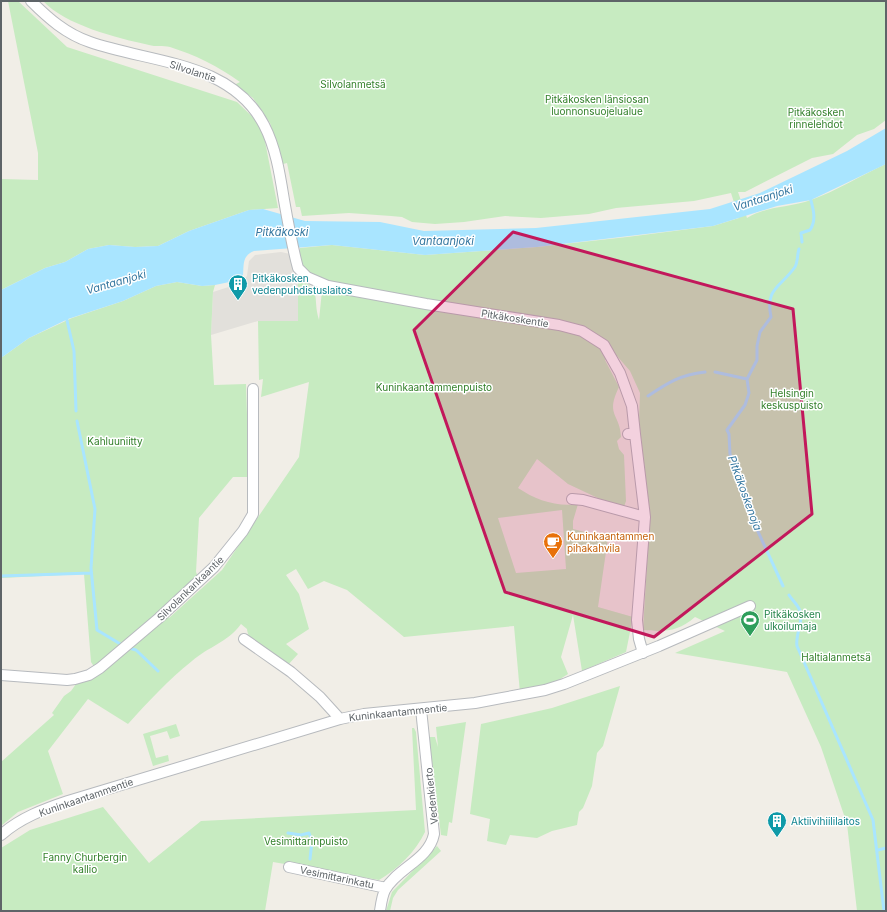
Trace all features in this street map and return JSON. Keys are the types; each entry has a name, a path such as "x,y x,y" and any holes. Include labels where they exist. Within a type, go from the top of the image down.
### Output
{"street":[{"name":"Silvolantie","path":"31,1 48,17 67,31 90,42 212,75 234,89 250,105 264,125 279,169 294,254 300,272 307,277 328,286"},
{"name":"Pitkäkoskentie","path":"328,286 426,304 559,325 582,331 604,345 620,373 632,406 631,434 644,518 638,620 639,639 643,652"},
{"name":"Silvolankankaantie","path":"1,675 67,680 89,675 100,668 159,618 214,567 243,532 253,514 253,388"},
{"path":"572,499 583,500 644,518"},
{"name":"Kuninkaantammentie","path":"1,834 15,824 29,817 68,801 340,719 364,714 421,709 535,693 564,684 750,606"},
{"path":"241,639 290,672 320,696 340,719"},
{"name":"Vedenkierto","path":"386,888 426,851 434,838 434,825 421,709"},
{"name":"Vesimittarinkatu","path":"289,867 386,888"},
{"path":"380,911 386,888"}],"highlighted area":[{"path":"513,232 793,309 812,514 654,637 505,592 414,330"}],"shaded area":[{"path":"281,252 290,254 298,276 298,321 258,321 211,335 213,292 241,283 247,276 249,261 255,255"}],"green space":[{"path":"8,1 18,1 67,47 237,102 262,126 278,208 249,210 189,231 158,246 135,247 109,245 88,249 65,262 45,268 1,290 1,179 38,180 38,153"},
{"path":"43,1 886,1 886,120 874,129 857,135 833,154 812,158 745,192 738,192 747,218 763,211 811,200 886,164 886,911 857,911 847,824 821,747 787,672 675,653 725,631 695,617 683,626 670,630 643,630 650,513 639,421 640,393 630,371 617,356 605,360 619,387 615,396 613,409 620,429 621,437 617,441 619,449 624,455 626,501 624,507 619,508 568,484 537,459 518,488 546,502 570,505 578,504 573,521 573,529 608,538 598,607 633,617 626,652 582,671 573,615 561,657 568,674 554,683 520,693 514,626 404,637 347,590 324,581 308,589 296,569 286,575 299,594 309,629 286,644 298,654 287,666 257,645 252,640 247,629 241,624 224,640 198,656 183,668 128,724 88,699 48,751 63,794 18,812 1,826 1,762 54,715 52,713 64,696 71,691 76,684 100,674 167,616 169,618 222,570 299,457 309,382 261,397 263,379 259,380 258,321 298,321 298,276 314,291 319,320 323,281 305,273 299,263 300,248 332,245 425,255 537,247 627,237 713,226 739,218 731,193 694,201 616,208 589,214 541,218 505,216 464,222 435,224 412,222 402,217 349,213 302,216 300,207 296,207 287,163 283,164 270,123 253,98 234,85 240,82 215,66 188,54 170,47 151,46 122,39 92,29 64,17","holes":["562,510 566,569 516,573 498,518"]},
{"name":"Kahluuniitty","path":"177,282 202,286 215,285 213,292 211,335 214,385 246,384 249,477 233,477 199,518 196,572 198,577 95,668 91,662 84,574 1,578 1,358 29,338 72,318 123,301 156,286"},
{"path":"620,686 603,746 597,753 592,786 583,808 579,812 577,825 552,831 537,838 510,835 506,845 487,841 490,819 470,814 481,724 552,708"},
{"path":"466,722 452,823 449,822 447,836 441,835 429,737 435,737 438,747 436,727"},
{"path":"176,724 180,736 170,739 167,731 150,736 156,758 168,755 169,761 153,766 143,734"},
{"path":"412,728 414,728 416,732 425,832 412,853 393,871 379,880 273,862 265,911 1,911 1,848 30,830 103,807 149,863 201,821 416,810"},
{"path":"437,846 441,851 398,890 393,898 390,911 386,911 392,892"}],"water":[{"path":"886,128 886,164 811,200 777,206 713,226 537,247 425,255 332,245 254,251 247,255 243,275 239,280 202,286 177,282 156,286 123,301 68,319 29,338 1,358 1,290 45,268 65,262 88,249 109,245 135,247 158,246 189,231 249,210 263,209 305,221 380,222 424,231 536,228 710,209 760,193 847,151"}],"waterway":[{"name":"Pitkäkoskenoja","path":"802,242 801,233 810,230 814,218 810,197"},
{"name":"Pitkäkoskenoja","path":"783,586 755,525 744,487 730,454 729,434 727,430 745,405 749,393 747,379 757,360 757,346 760,332 771,317 770,300 772,294 795,267 799,249"},
{"path":"66,316 74,351 76,411"},
{"path":"648,396 682,377 705,372"},
{"path":"715,372 747,379"},
{"path":"77,421 95,509 91,568 97,630 122,645"},
{"path":"1,576 91,573"},
{"name":"Pitkäkoskenoja","path":"789,595 798,607 801,615 797,646 873,820 884,911"},
{"path":"129,648 136,650 158,671"},
{"path":"288,833 301,835 309,833 312,841 310,859"},
{"path":"878,850 886,848"}],"place":[{"name":"Pitkäkosken vedenpuhdistuslaitos","path":"238,301"},
{"name":"Kuninkaantammen pihakahvila","path":"553,559"},
{"name":"Pitkäkosken ulkoilumaja","path":"750,637"},
{"name":"Aktiivihiililaitos","path":"777,838"}],"park label":[{"name":"Silvolanmetsä","path":"353,84"},
{"name":"Pitkäkosken länsiosan luonnonsuojelualue","path":"597,104"},
{"name":"Pitkäkosken rinnelehdot","path":"816,118"},
{"name":"Kuninkaantammenpuisto","path":"434,387"},
{"name":"Helsingin keskuspuisto","path":"792,398"},
{"name":"Haltialanmetsä","path":"836,657"},
{"name":"Vesimittarinpuisto","path":"306,841"},
{"name":"Fanny Churbergin kallio","path":"85,862"}],"water label":[{"name":"Vantaanjoki","path":"763,198"},
{"name":"Pitkäkoski","path":"282,232"},
{"name":"Vantaanjoki","path":"443,241"},
{"name":"Vantaanjoki","path":"116,282"}]}
